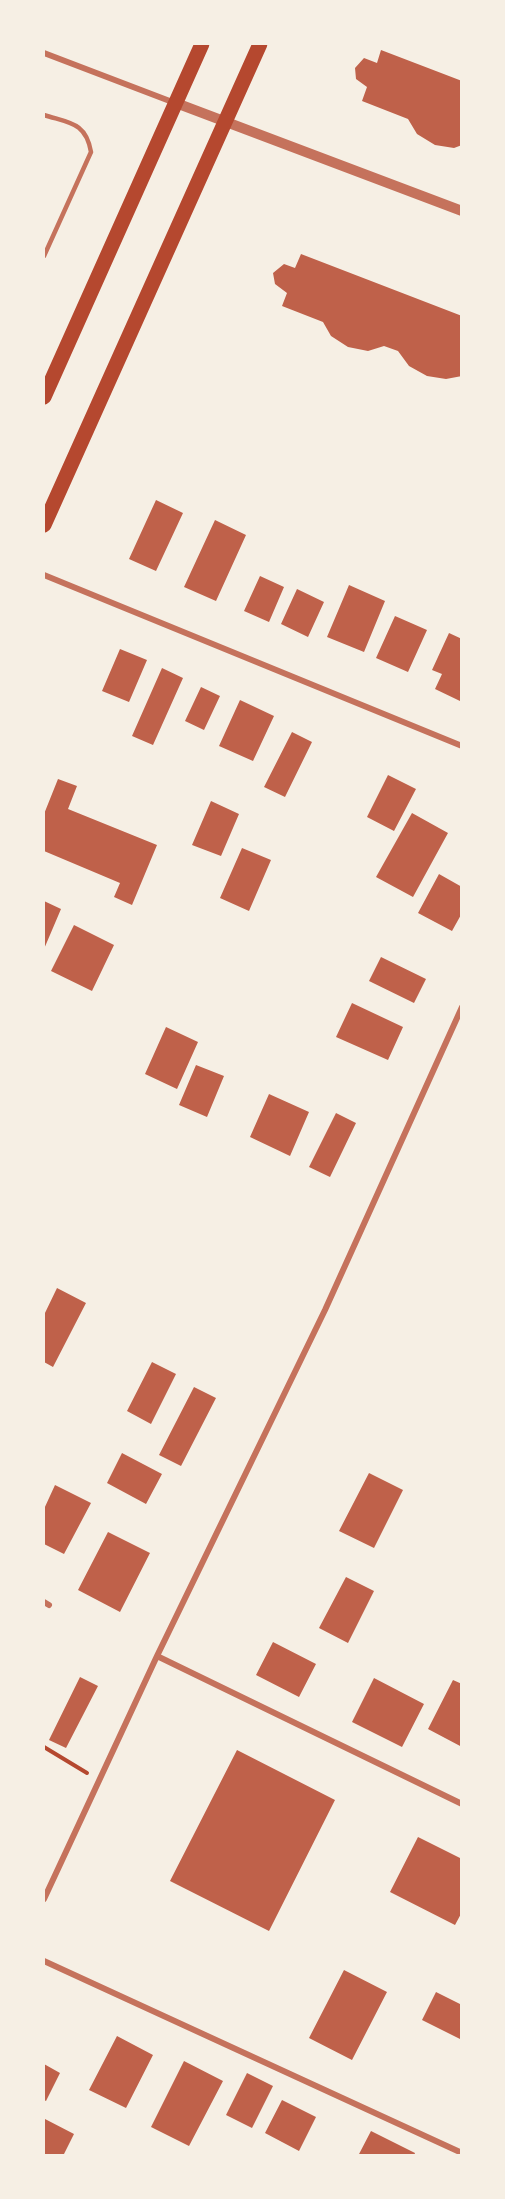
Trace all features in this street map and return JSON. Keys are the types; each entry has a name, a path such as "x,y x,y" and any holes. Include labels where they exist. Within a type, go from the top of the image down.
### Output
{"main road":[{"path":"45,391 202,44"},
{"path":"44,525 260,44"}],"street":[{"path":"44,53 462,211"},
{"path":"44,575 462,746"},
{"path":"44,1899 157,1656 326,1310 462,1007"},
{"path":"157,1656 462,1804"},
{"path":"44,1961 462,2153"}],"lane":[{"path":"44,115 79,126 89,138 91,152 44,256"}],"path":[{"path":"44,1747 99,1780"}],"building":[{"path":"381,50 462,81 462,145 454,148 435,145 417,134 408,119 362,101 367,87 356,79 355,68 364,58 377,63"},
{"path":"301,254 462,316 462,376 446,379 427,376 409,366 398,351 384,346 368,351 348,347 331,336 323,322 282,306 287,293 275,284 273,273 284,264 295,268"},
{"path":"156,500 183,513 156,571 129,559"},
{"path":"215,520 246,535 216,601 184,587"},
{"path":"260,576 284,587 269,622 244,611"},
{"path":"349,585 385,601 364,652 327,637"},
{"path":"297,589 324,602 308,637 281,624"},
{"path":"395,616 427,630 408,672 376,658"},
{"path":"449,633 462,639 460,701 435,689 442,674 432,670"},
{"path":"120,649 147,660 129,702 102,691"},
{"path":"162,668 183,678 153,745 132,736"},
{"path":"201,687 220,696 204,730 185,721"},
{"path":"240,700 274,716 253,761 219,746"},
{"path":"292,732 312,742 285,797 264,787"},
{"path":"388,775 416,789 394,831 367,817"},
{"path":"58,779 77,786 68,809 157,845 132,905 114,897 120,883 44,851 44,814"},
{"path":"211,801 239,814 221,856 192,845"},
{"path":"412,813 448,833 413,897 376,877"},
{"path":"242,848 271,860 249,911 220,898"},
{"path":"439,874 462,887 462,913 452,931 418,913"},
{"path":"44,901 61,909 44,949"},
{"path":"74,925 114,945 92,991 51,971"},
{"path":"381,957 426,979 414,1003 369,981"},
{"path":"352,1003 403,1027 388,1060 336,1037"},
{"path":"166,1027 198,1042 177,1089 145,1074"},
{"path":"196,1065 224,1076 207,1117 179,1105"},
{"path":"269,1094 309,1112 290,1156 250,1137"},
{"path":"336,1113 356,1123 330,1177 309,1167"},
{"path":"57,1288 86,1303 53,1367 44,1362 44,1315"},
{"path":"152,1362 176,1374 151,1424 127,1411"},
{"path":"194,1387 216,1398 181,1466 159,1455"},
{"path":"122,1453 162,1474 146,1504 107,1483"},
{"path":"369,1473 403,1490 374,1548 339,1531"},
{"path":"55,1485 91,1503 64,1554 44,1544 44,1509"},
{"path":"108,1532 150,1553 120,1612 78,1590"},
{"path":"346,1577 374,1591 348,1643 319,1628"},
{"path":"273,1642 316,1664 299,1697 256,1675"},
{"path":"80,1677 98,1686 66,1748 49,1740"},
{"path":"374,1678 424,1704 402,1747 352,1722"},
{"path":"453,1680 462,1684 462,1747 428,1729"},
{"path":"237,1750 335,1800 269,1931 170,1881"},
{"path":"418,1837 462,1859 462,1912 455,1925 390,1892"},
{"path":"344,1970 387,1992 352,2060 309,2038"},
{"path":"436,1992 462,2005 462,2040 422,2020"},
{"path":"117,2036 153,2055 126,2108 89,2090"},
{"path":"184,2061 223,2081 189,2146 151,2127"},
{"path":"44,2064 60,2073 46,2101 44,2100"},
{"path":"247,2073 273,2086 252,2128 226,2115"},
{"path":"282,2100 316,2117 299,2151 265,2133"},
{"path":"45,2119 74,2134 63,2156 44,2156"},
{"path":"371,2131 415,2153 414,2156 358,2156"}]}
